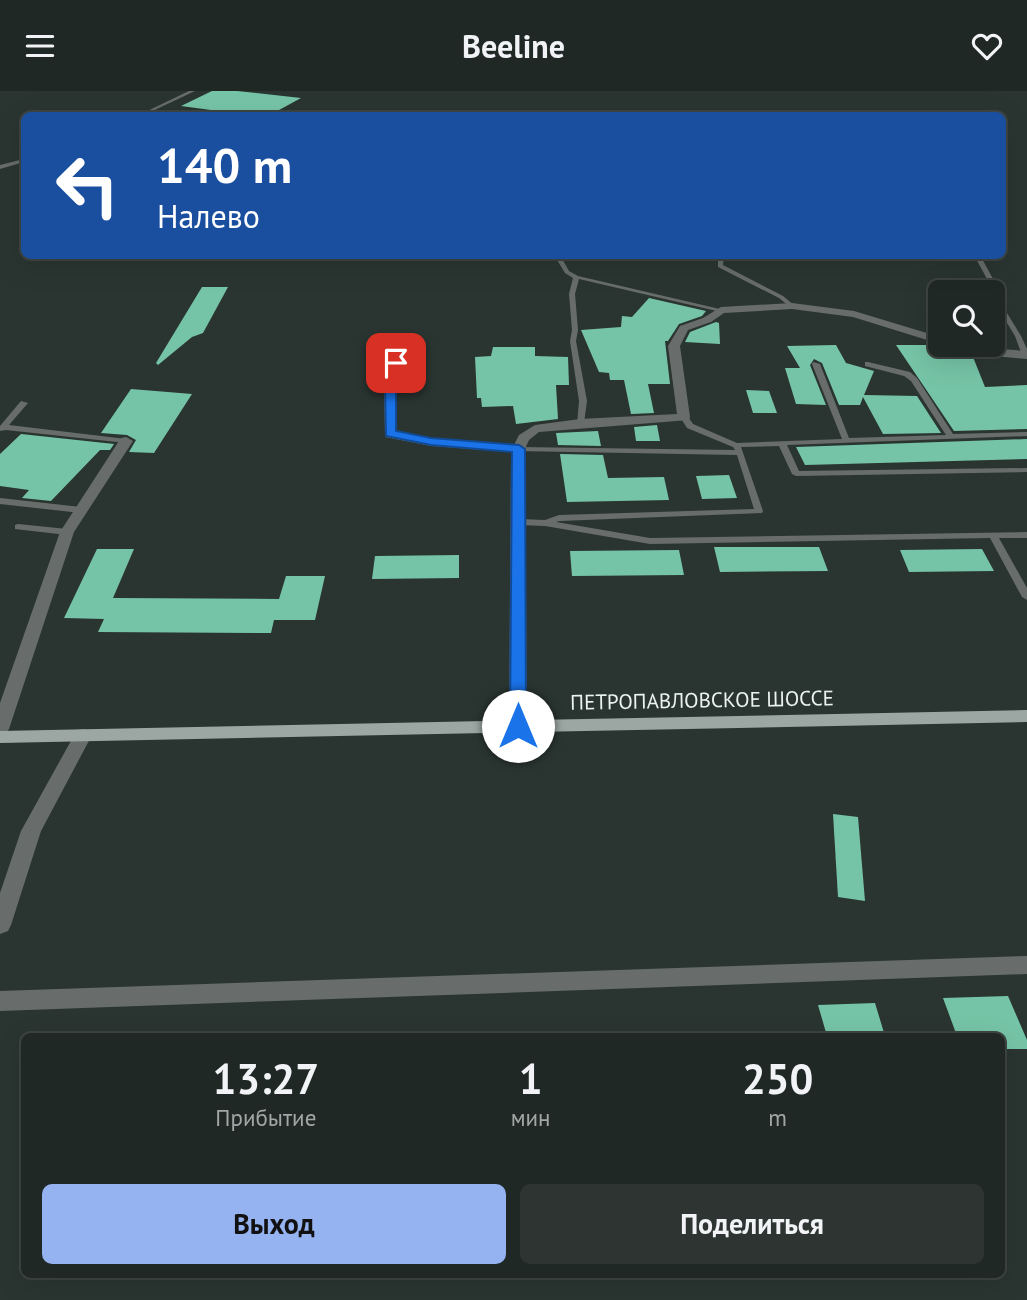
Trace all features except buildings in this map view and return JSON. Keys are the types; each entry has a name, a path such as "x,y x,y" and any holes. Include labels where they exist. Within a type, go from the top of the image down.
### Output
{"main road":[{"name":"ПЕТРОПАВЛОВСКОЕ ШОССЕ","path":"0,737 1027,716"}],"street":[{"path":"518,726 519,449 524,438 536,429 580,423 684,417 674,346 684,328 708,320 721,310 792,306 854,314 928,337"},
{"path":"402,341 390,386 390,434 431,442 519,449"},
{"path":"1005,353 1027,355"},
{"path":"0,729 67,531 126,441"},
{"path":"0,925 31,831 83,735"},
{"path":"0,1001 1027,965"}],"lane":[{"path":"148,112 194,91"},
{"path":"0,167 21,162"},
{"path":"559,259 567,272 576,277 721,310"},
{"path":"721,259 720,266 781,297 792,306"},
{"path":"979,259 996,290 996,300 1027,355"},
{"path":"576,277 572,294 575,330 573,341 583,401 580,423"},
{"path":"816,364 846,440"},
{"path":"868,364 907,374 914,380 951,437"},
{"path":"2,429 24,403"},
{"path":"545,523 559,518 759,511 738,449 690,426 684,417"},
{"path":"2,429 126,441"},
{"path":"519,449 738,449 781,442 1027,434"},
{"path":"781,442 796,474 1027,470"},
{"path":"0,501 81,510"},
{"path":"519,522 545,523 650,541 1027,535"},
{"path":"18,527 67,531"},
{"path":"993,535 1027,597"}],"route":[{"path":"396,363 390,386 390,434 431,442 519,449 518,726"}]}
